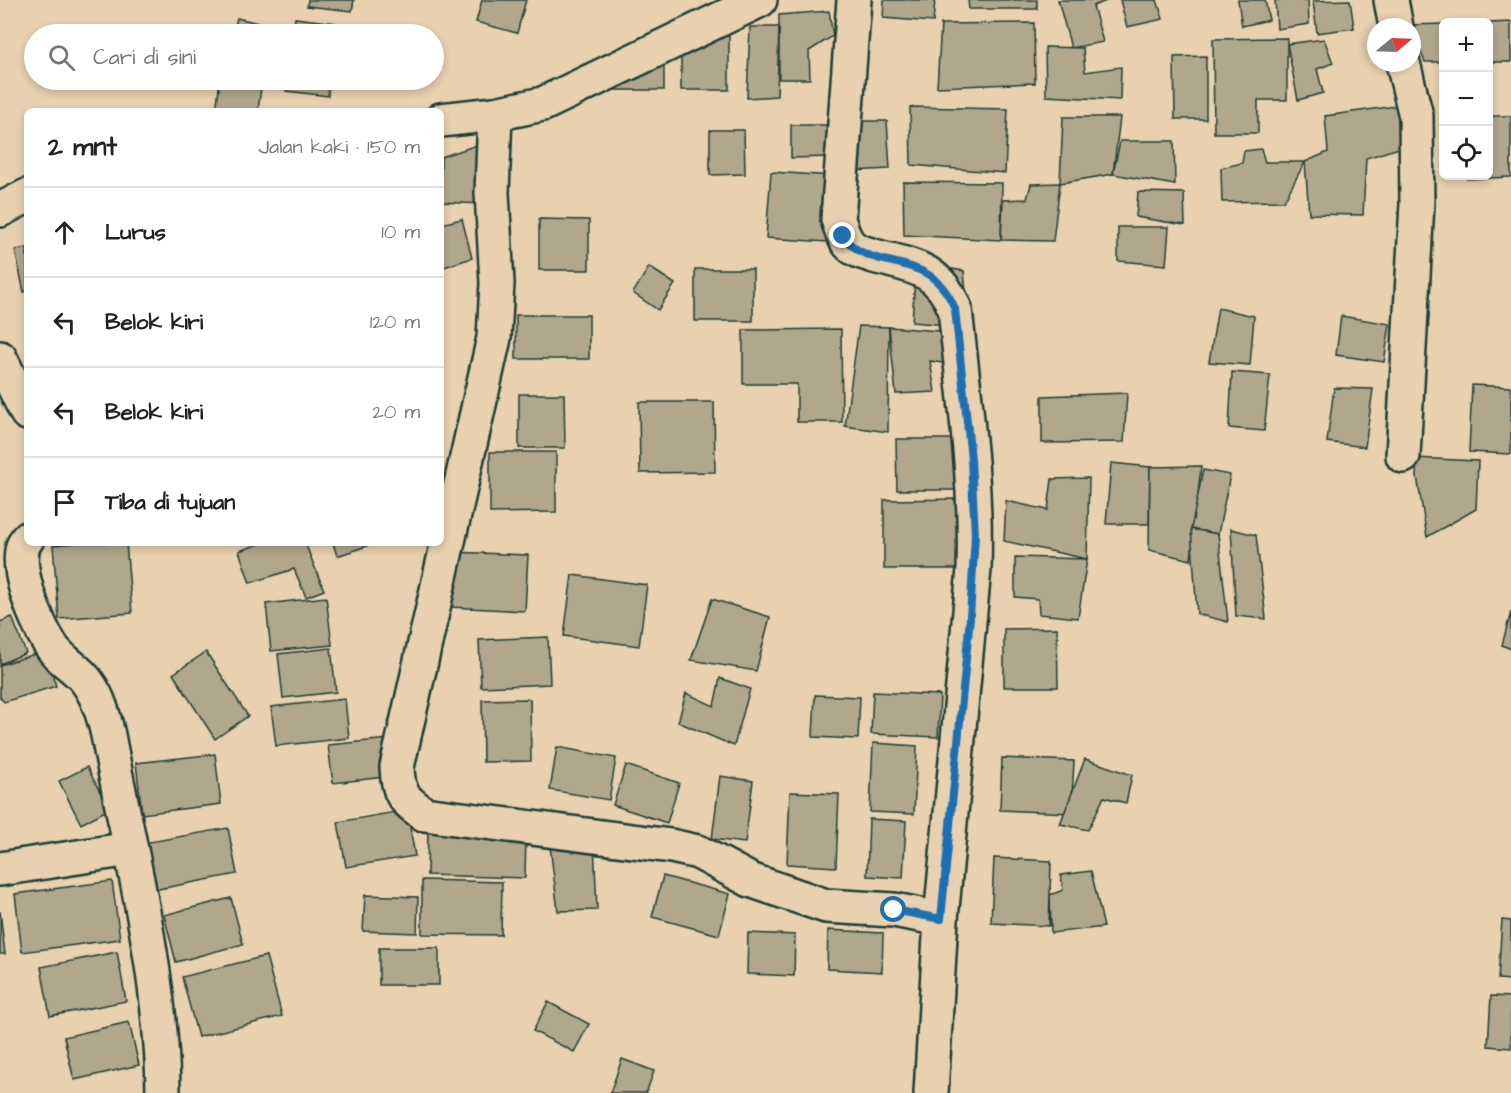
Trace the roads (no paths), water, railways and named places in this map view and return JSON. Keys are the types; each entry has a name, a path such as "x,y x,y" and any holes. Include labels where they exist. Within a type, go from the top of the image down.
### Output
{"street":[{"path":"444,120 495,114 543,104 760,0"},
{"path":"854,0 838,219 843,236 851,246 862,252 920,268 932,274 951,298 955,309 971,459 974,569 941,919 931,1093"},
{"path":"1391,0 1394,18"},
{"path":"1403,456 1417,204 1416,116 1405,72"},
{"path":"495,114 492,193 497,283 494,338 397,767 398,786 406,801 424,814 689,850 698,852 750,880 826,906 894,910 941,919"},
{"path":"0,210 24,198"},
{"path":"0,358 24,407"},
{"path":"24,546 21,553 33,612 53,649 87,682 97,698 108,735 159,1014 163,1093"},
{"path":"0,869 130,849"}]}
